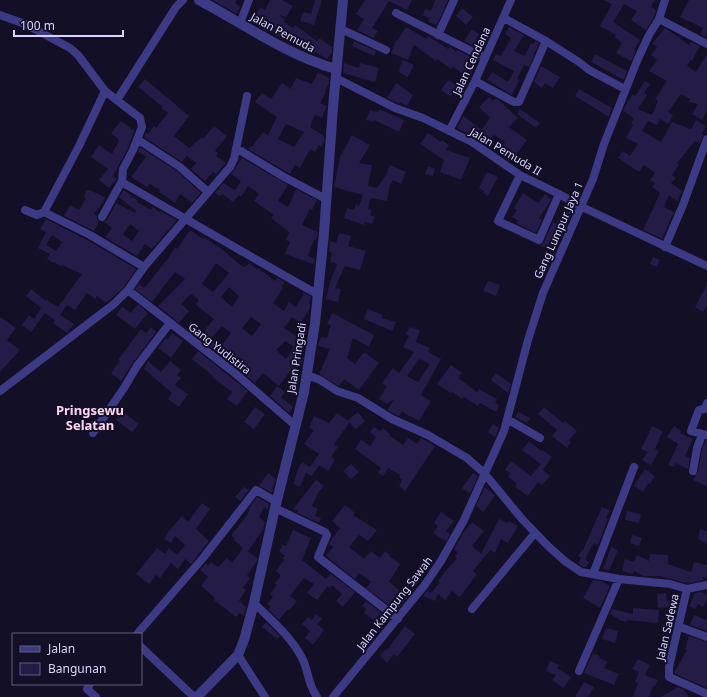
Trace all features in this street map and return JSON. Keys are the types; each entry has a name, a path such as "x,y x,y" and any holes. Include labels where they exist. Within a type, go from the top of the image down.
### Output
{"street":[{"path":"117,100 176,6 183,0"},
{"name":"Jalan Pemuda","path":"199,0 301,56 324,66 336,74"},
{"path":"240,23 249,0"},
{"name":"Jalan Pringadi","path":"197,697 238,655 244,640 307,375 315,323 324,233 343,0"},
{"path":"438,35 454,0"},
{"name":"Jalan Cendana","path":"449,131 475,81 511,0"},
{"name":"Gang Lumpur Jaya 1","path":"485,474 504,431 528,340 543,293 593,179 604,144 625,89 649,36 659,19 665,0"},
{"path":"396,13 485,58"},
{"path":"0,16 25,24 70,48 78,55 105,91 140,118 142,127 122,169 122,181 102,217"},
{"path":"504,18 546,41 589,70 625,89"},
{"path":"659,19 707,44"},
{"path":"341,28 386,50"},
{"path":"475,81 514,102 519,102 546,41"},
{"name":"Jalan Pemuda II","path":"336,74 395,108 423,118 472,142 520,175 580,206 707,266"},
{"path":"25,210 37,216 44,212 79,146 105,91"},
{"path":"0,391 114,304 128,290 144,267 230,167 236,148 247,96"},
{"path":"137,139 180,166 208,192"},
{"path":"665,247 683,205 707,139"},
{"path":"236,148 284,177 326,199"},
{"path":"520,175 498,221 538,240 559,194"},
{"path":"122,181 317,294"},
{"path":"44,212 96,239 144,267"},
{"name":"Gang Yudistira","path":"128,290 236,374 296,426"},
{"path":"93,433 124,388 137,366 170,323"},
{"path":"307,375 320,380 337,391 358,398 392,419 428,435 467,458 485,474 535,533 566,562 581,572 619,579 670,584 687,589 707,585"},
{"path":"693,471 697,448 704,435 691,431 699,410 705,409 707,403"},
{"path":"507,419 540,438"},
{"path":"593,574 634,467"},
{"name":"Jalan Kampung Sawah","path":"333,697 424,586 441,561 464,520 485,474"},
{"path":"137,633 204,558 256,490 276,505 325,532 327,535 318,557 398,619"},
{"path":"472,609 535,533"},
{"path":"579,671 619,579"},
{"name":"Jalan Sadewa","path":"687,589 680,627 669,667 669,677 707,694"},
{"path":"254,603 288,636 303,661 311,688 317,697"},
{"path":"680,627 707,637"},
{"path":"142,648 194,697"},
{"path":"238,655 265,697"},
{"path":"89,685 87,689 96,697"}],"building":[{"path":"212,0 237,0 235,3 240,7 237,14"},
{"path":"270,0 282,0 293,6 286,17 279,15 285,19 284,22 293,28 295,25 317,41 319,38 332,47 332,53 327,59 315,52 314,54 304,50 283,35 281,38 267,29 266,31 252,21 261,7 265,10"},
{"path":"315,0 322,0 314,25 300,21 303,12 311,14"},
{"path":"365,0 412,0 407,10 389,1 372,28 378,31 373,38 357,30 364,19 356,14"},
{"path":"435,0 448,0 437,25 428,22 430,18 423,16 425,9 431,11"},
{"path":"603,0 655,0 651,7 656,11 646,30 631,20 637,11 624,4 613,22 640,40 634,50 636,51 631,61 616,53 622,43 614,37 616,35 600,26 612,4"},
{"path":"689,0 707,0 707,32 705,37 700,34 703,28 680,17"},
{"path":"462,8 473,17 466,25 456,16"},
{"path":"406,27 426,39 428,36 448,49 450,47 456,52 457,50 475,59 474,61 477,63 469,78 453,67 451,69 437,59 436,61 414,45 408,60 391,53 396,41"},
{"path":"509,27 524,35 514,51 525,56 531,43 534,44 535,41 539,43 529,67 524,65 517,79 519,80 512,95 487,80 492,72 508,82 514,71 493,60 496,54 501,56 511,38 505,34"},
{"path":"665,28 689,45 691,42 700,46 692,61 690,60 687,66 696,72 707,54 707,111 702,120 692,114 698,104 689,102 690,99 681,94 668,112 673,115 668,124 660,119 657,125 648,121 642,131 661,142 672,122 691,129 696,120 706,126 700,143 695,141 677,163 679,165 672,175 676,178 671,183 682,191 677,201 669,195 664,207 674,212 662,239 643,230 660,193 652,187 655,183 650,180 655,173 644,165 639,172 618,158 623,151 630,156 638,144 626,138 633,125 631,124 634,118 623,111 628,101 633,94 635,96 645,81 650,84 644,93 647,95 638,109 652,115 658,101 655,99 667,81 649,71 657,60 651,55 657,47 652,44"},
{"path":"472,29 479,34 475,40 483,46 481,50 464,41"},
{"path":"354,41 376,51 374,56 352,46"},
{"path":"595,54 627,71 624,80 591,62"},
{"path":"403,60 414,65 408,77 399,72 399,68"},
{"path":"344,63 359,68 360,63 379,68 375,82 343,73"},
{"path":"541,66 560,77 553,88 545,83 542,88 534,82"},
{"path":"318,72 329,78 326,92 320,103 327,106 322,118 315,115 310,127 324,136 324,142 321,147 319,145 315,152 310,149 300,168 295,165 290,174 248,149 251,146 252,147 263,132 268,135 277,117 255,102 262,93 271,99 282,83 291,89 296,78 312,84","holes":["286,124 304,132 294,147 278,139"]},
{"path":"145,79 189,116 174,136 189,148 202,137 203,139 214,126 227,136 215,151 218,153 216,156 226,163 216,174 213,172 205,181 191,169 196,163 187,156 182,162 144,137 146,133 148,134 154,126 156,128 168,113 161,108 163,107 138,87"},
{"path":"448,80 458,86 451,97 441,90"},
{"path":"396,83 413,95 407,106 387,98"},
{"path":"579,89 612,108 609,117 575,96"},
{"path":"489,97 493,101 495,98 500,101 518,118 509,127 527,140 516,155 502,146 505,142 494,135 491,139 480,132 490,118 479,107"},
{"path":"379,109 404,120 399,132 374,120 373,122 366,120 370,110 378,112"},
{"path":"520,109 540,123 536,128 517,114"},
{"path":"463,116 481,129 475,138 457,128"},
{"path":"121,121 134,131 128,148 113,176 117,179 109,188 99,180 108,169 91,157 99,145 112,154 119,140 111,133"},
{"path":"428,133 441,142 442,140 449,145 446,150 470,158 461,180 440,172 444,160 420,144"},
{"path":"352,135 370,145 359,163 372,165 368,186 377,188 386,175 390,165 406,172 401,184 393,180 390,185 387,201 371,198 368,209 372,210 370,215 375,217 372,224 365,222 364,225 344,218 347,208 354,210 356,204 359,206 363,195 334,187 340,157"},
{"path":"140,147 177,171 201,193 192,203 180,194 175,203 159,192 160,190 150,184 147,187 131,177 146,157 139,152 137,154"},
{"path":"242,158 288,185 278,201 288,207 296,189 317,200 312,210 310,209 302,225 318,232 308,256 315,259 313,264 285,254 290,242 286,240 289,232 271,218 274,215 254,201 259,194 248,186 241,197 239,195 233,202 222,194 220,196 215,193 223,183 235,190 241,181 231,174"},
{"path":"428,166 435,169 433,176 425,174"},
{"path":"487,172 498,177 488,196 479,188"},
{"path":"86,190 90,190 106,198 94,214 97,216 99,222 94,231 64,216 70,205 79,210 86,198 84,197"},
{"path":"124,190 138,201 137,202 151,210 153,207 159,212 160,211 177,220 152,249 145,244 137,256 105,237 112,228 104,222 107,220 116,203 135,213 136,211 119,197","holes":["130,224 139,231 132,241 123,234"]},
{"path":"523,193 538,203 545,194 551,199 539,218 542,220 536,233 516,223 518,221 512,217 517,210 514,208"},
{"path":"567,206 574,210 554,251 541,246 553,222 556,224"},
{"path":"46,219 87,240 136,269 123,288 106,303 97,296 95,299 87,293 75,310 67,305 60,315 74,324 67,333 53,323 55,320 45,313 31,332 22,325 29,315 34,319 41,308 26,296 31,289 46,301 47,300 58,307 82,274 62,265 61,267 47,259 50,254 38,248 46,232 40,229","holes":["52,235 62,242 56,251 46,245"]},
{"path":"190,230 203,239 204,237 218,246 242,266 245,267 249,263 275,281 277,278 285,282 282,287 283,288 273,303 284,311 289,302 296,307 304,293 311,297 309,304 310,308 301,323 292,317 284,328 305,342 298,354 303,358 302,363 300,366 297,364 292,369 279,386 263,373 255,383 193,333 197,327 203,332 214,319 196,305 199,300 191,294 181,304 189,311 179,323 158,306 185,279 175,272 152,302 135,289 139,284 144,288 169,257 175,247 177,249","holes":["216,263 229,273 213,292 202,284","229,287 239,296 232,307 221,297","251,317 261,324 252,336 242,328","222,326 231,333 222,345 212,338","285,341 294,347 286,359 276,350"]},
{"path":"339,233 351,236 348,246 366,251 360,270 345,266 335,288 341,289 338,302 326,299 330,282 337,264 330,262 332,253 329,252 330,241 336,243"},
{"path":"653,257 660,260 657,267 650,264"},
{"path":"488,281 500,285 496,296 483,291"},
{"path":"707,285 707,305 703,312 695,307"},
{"path":"138,304 148,313 135,329 116,315 122,307 131,313"},
{"path":"368,309 383,315 382,318 396,322 392,331 364,319"},
{"path":"332,313 374,335 369,347 353,338 347,358 355,364 364,352 379,363 359,390 344,379 339,386 319,374 330,349 318,346 321,337 327,338 331,325 327,324"},
{"path":"0,317 16,328 7,340 20,350 0,372"},
{"path":"151,327 156,332 121,381 111,373 120,361 118,360 141,329 146,333"},
{"path":"410,327 420,331 416,342 430,348 428,352 441,359 421,395 431,401 419,421 402,412 399,416 387,410 394,399 387,404 379,399 387,386 382,383 393,368 399,373 414,352 403,347 409,336 406,334","holes":["419,359 430,364 418,382 407,376"]},
{"path":"172,333 183,341 171,358 158,348"},
{"path":"198,351 248,391 237,406 227,399 232,392 192,359"},
{"path":"148,361 161,372 170,361 181,370 177,375 181,378 175,385 188,394 179,407 168,399 172,393 144,369"},
{"path":"451,365 462,373 458,378 477,392 479,389 497,399 495,403 499,405 496,412 480,403 478,406 464,397 462,399 437,384"},
{"path":"496,373 511,384 508,393 491,380"},
{"path":"277,386 285,392 281,397 293,407 289,413 270,396"},
{"path":"255,407 265,414 254,429 244,422"},
{"path":"544,407 563,423 565,421 577,431 569,440 571,442 567,448 552,436 557,430 538,414"},
{"path":"123,412 139,424 132,432 116,420"},
{"path":"358,412 365,421 357,428 354,428 348,420"},
{"path":"518,412 530,418 527,423 515,417"},
{"path":"337,413 350,422 334,444 338,447 331,457 335,460 328,471 319,465 312,476 306,473 300,487 293,484 302,462 310,467 319,454 304,444 314,430 309,428 314,416 329,423"},
{"path":"493,424 499,428 495,437 488,432"},
{"path":"652,426 663,431 655,449 659,451 651,465 642,460 648,452 641,449"},
{"path":"674,426 681,431 680,433 693,439 685,456 690,458 688,469 675,463 673,467 668,465 678,444 667,437"},
{"path":"374,427 380,431 383,428 390,434 389,435 403,445 408,438 417,444 421,438 435,446 405,491 399,486 402,480 399,477 400,475 388,468 383,476 378,473 381,468 355,449 361,440 370,446 376,437 370,432"},
{"path":"706,440 707,486 693,480 698,472 702,449"},
{"path":"529,441 541,451 542,450 552,457 543,470 550,476 542,485 538,482 528,496 515,487 517,484 508,477 510,473 505,470 511,461 531,476 541,464 522,450"},
{"path":"351,464 359,472 351,479 343,471"},
{"path":"645,469 655,476 650,484 648,483 643,492 634,486"},
{"path":"268,473 276,479 272,493 259,486"},
{"path":"473,473 478,476 470,494 462,488"},
{"path":"316,480 324,486 318,493 312,506 318,509 315,516 321,518 319,523 297,513 298,511 293,509"},
{"path":"244,487 249,490 240,501 235,497"},
{"path":"485,487 495,495 484,512 476,506"},
{"path":"257,497 269,504 268,510 264,507 259,517 265,522 263,530 248,551 257,558 257,561 247,575 250,578 243,588 246,590 239,601 246,607 244,616 240,613 236,617 214,600 215,598 201,586 208,577 200,570 206,563 208,566 211,562 218,567 227,558 232,563 243,548 231,535 245,518 250,509 249,508"},
{"path":"202,503 210,509 196,529 209,541 191,564 185,559 178,569 171,563 160,578 156,575 149,584 136,574 157,548 165,554 169,548 177,555 185,545 175,536 171,543 164,539 182,516 188,522"},
{"path":"345,505 355,513 353,515 377,530 368,541 359,535 349,547 364,559 371,551 380,558 385,551 400,564 389,582 408,597 396,611 366,588 371,582 359,573 355,579 326,556 333,547 329,544 331,540 340,528 332,521"},
{"path":"602,507 610,510 606,518 608,519 598,545 594,543 585,559 589,562 586,567 583,567 578,563 581,558 578,556 583,550"},
{"path":"627,511 641,514 639,523 625,520"},
{"path":"441,512 454,521 446,531 450,534 446,542 433,533 438,526 434,523"},
{"path":"499,519 508,523 509,521 518,526 508,543 501,539 495,553 490,550 473,571 477,574 460,597 452,591 445,600 438,594 435,601 423,596 427,591 431,593 440,582 438,581 457,558 455,556 458,553 454,549 463,533 472,522 484,531 472,546 481,554"},
{"path":"700,529 707,531 707,544 698,539"},
{"path":"293,530 311,538 302,560 326,579 331,574 355,592 343,607 336,601 342,594 332,585 330,588 328,586 317,600 307,593 314,584 304,578 290,596 297,601 279,620 268,609 271,607 267,604 273,597 270,594 277,585 275,583 281,576 276,571 284,560 282,558 285,556 279,551 283,545 286,546"},
{"path":"632,535 642,538 639,546 630,543"},
{"path":"611,547 618,550 609,571 603,569"},
{"path":"650,554 668,555 668,564 691,572 694,562 707,565 707,578 703,577 703,580 686,583 659,576 644,576 634,571 633,574 622,571 625,559 634,562 637,555 649,561"},
{"path":"593,580 601,581 610,586 600,608 583,598"},
{"path":"701,592 707,595 707,600 703,607 698,604 695,609 689,606 695,593"},
{"path":"666,593 667,601 679,600 677,606 658,608 657,594"},
{"path":"366,601 381,613 375,621 364,613 366,609 362,606"},
{"path":"633,608 659,610 658,623 627,620 627,622 619,620 610,614 612,609 633,614"},
{"path":"316,614 322,619 317,624 324,630 313,645 305,638 310,631 302,624 308,617 312,620"},
{"path":"694,615 707,620 707,631 690,625"},
{"path":"266,622 280,636 277,639 262,627"},
{"path":"405,626 415,634 397,657 394,654 387,663 380,656 386,649 387,650"},
{"path":"606,628 618,631 615,643 602,639"},
{"path":"689,636 707,642 707,688 674,673 687,650 685,649"},
{"path":"593,653 600,656 599,658 607,662 604,668 619,674 614,685 584,673"},
{"path":"638,659 650,665 645,675 658,680 655,686 653,686 649,697 633,697 638,683 635,682 639,672 632,669"},
{"path":"550,661 559,665 557,668 571,677 564,688 552,680 556,675 546,671"},
{"path":"584,682 594,687 588,697 575,697"},
{"path":"678,687 684,690 689,697 661,697"}],"district":[{"name":"Pringsewu Selatan","path":"90,418"}]}
